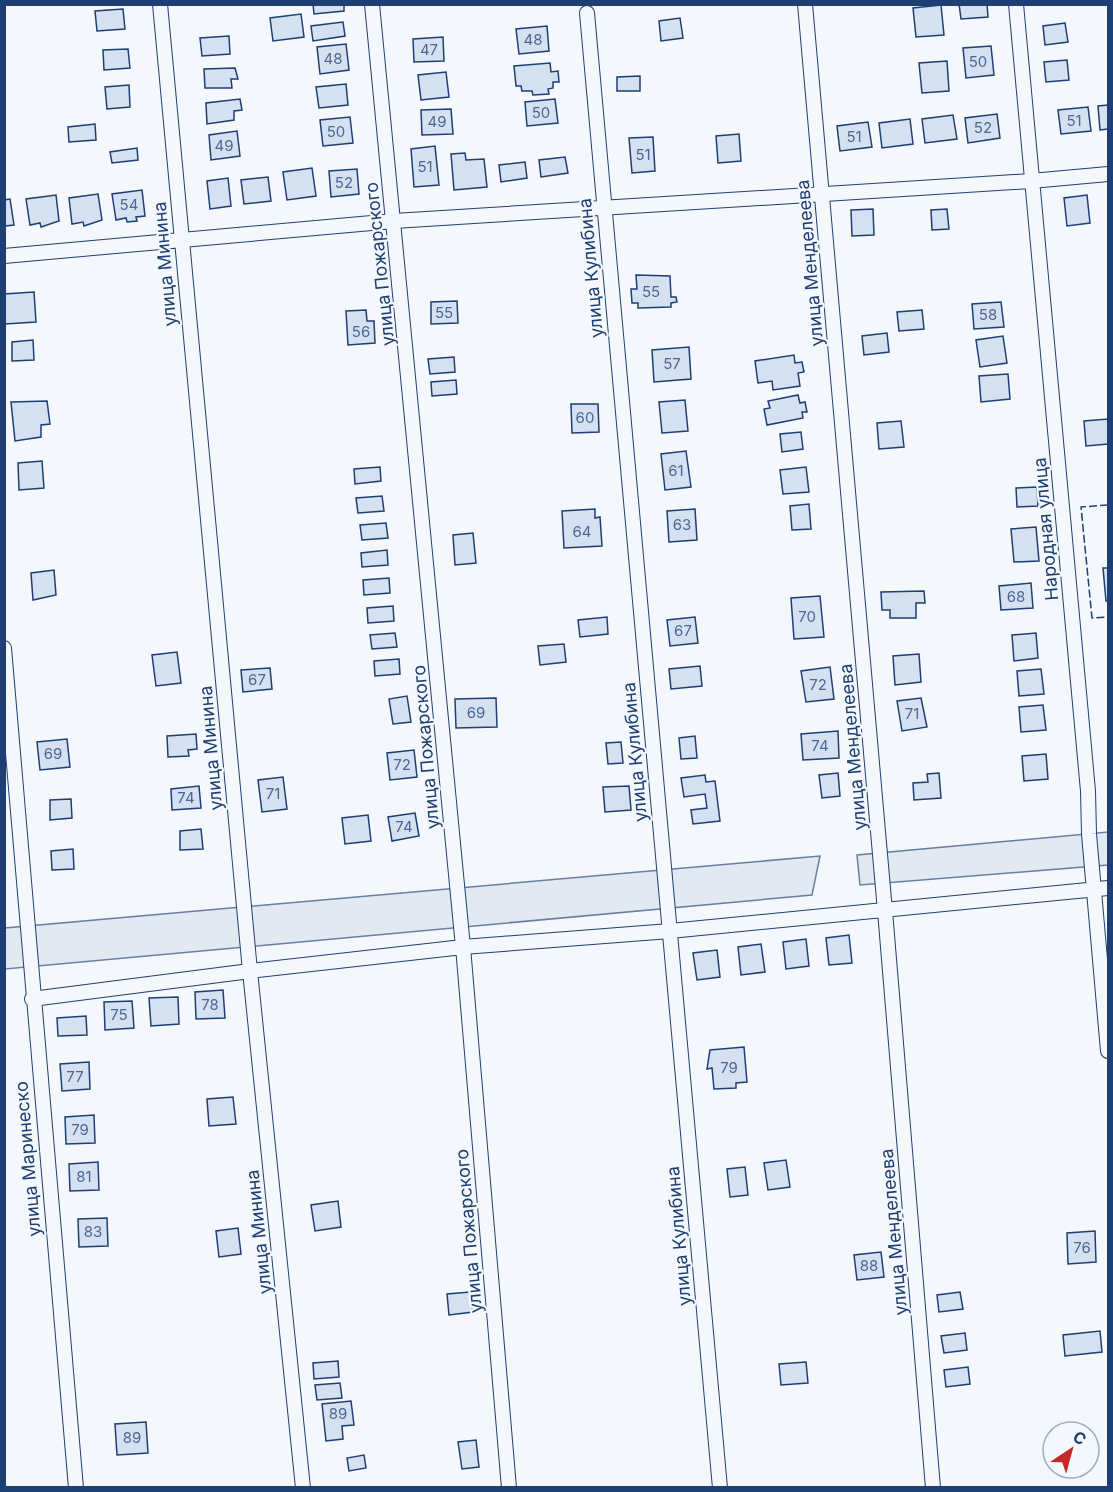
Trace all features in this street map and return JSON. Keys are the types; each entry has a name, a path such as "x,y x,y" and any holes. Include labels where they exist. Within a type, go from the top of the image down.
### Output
{"street":[{"name":"улица Минина","path":"160,4 180,239 250,970 303,1488"},
{"name":"улица Пожарского","path":"372,4 463,947 509,1488"},
{"name":"улица Менделеева","path":"805,4 933,1488"},
{"name":"Народная улица","path":"1016,4 1031,181 1102,888 1108,1051"},
{"name":"улица Кулибина","path":"587,13 720,1488"},
{"path":"4,256 394,221 1031,181 1108,174"},
{"name":"улица Маринеско","path":"4,648 32,999 76,1488"},
{"path":"32,999 250,970 463,947 670,931 1102,888"}],"shaded area":[{"path":"1108,832 1108,865 860,885 857,855"},
{"path":"820,856 812,895 5,969 5,928"}],"building":[{"path":"313,4 344,4 344,11 314,14"},
{"path":"959,4 987,4 988,17 961,19"},
{"path":"941,5 944,35 916,37 913,8"},
{"path":"123,9 125,29 97,31 95,11"},
{"path":"301,14 304,37 273,41 270,18"},
{"path":"680,18 683,38 661,41 659,21"},
{"path":"343,22 345,36 313,41 311,26"},
{"path":"1065,23 1068,42 1045,45 1043,26"},
{"path":"547,26 549,51 519,54 516,29"},
{"path":"229,36 230,54 202,56 200,38"},
{"path":"443,37 444,61 414,62 413,39"},
{"path":"346,44 349,70 320,74 317,47"},
{"path":"991,46 994,75 966,78 963,48"},
{"path":"128,49 130,68 104,70 103,50"},
{"path":"1067,60 1069,80 1046,82 1044,62"},
{"path":"947,61 949,91 922,93 919,63"},
{"path":"550,63 551,72 558,71 559,82 553,82 553,88 548,89 549,94 533,95 532,91 522,91 521,86 516,86 514,66"},
{"path":"235,68 238,79 231,79 232,88 205,88 204,69"},
{"path":"446,72 449,97 421,100 418,75"},
{"path":"640,76 640,91 617,91 617,77"},
{"path":"346,84 348,105 319,108 316,87"},
{"path":"129,85 130,107 107,109 105,87"},
{"path":"240,99 242,110 234,111 234,120 207,124 206,103"},
{"path":"555,99 558,123 527,126 525,102"},
{"path":"1108,105 1108,129 1100,130 1098,106"},
{"path":"1088,107 1091,131 1061,134 1058,110"},
{"path":"451,109 453,134 422,135 421,110"},
{"path":"997,114 1000,138 968,143 965,118"},
{"path":"953,115 957,139 925,143 922,119"},
{"path":"350,117 353,143 323,146 320,120"},
{"path":"910,119 913,144 882,148 879,123"},
{"path":"868,122 872,147 840,151 837,126"},
{"path":"95,124 96,140 69,142 68,127"},
{"path":"237,131 240,156 211,160 209,135"},
{"path":"739,134 741,161 718,163 716,136"},
{"path":"653,137 655,171 632,173 629,138"},
{"path":"435,146 439,185 414,187 411,149"},
{"path":"137,148 138,160 112,163 110,152"},
{"path":"465,153 466,160 484,159 487,187 454,190 451,154"},
{"path":"565,157 568,173 541,177 539,160"},
{"path":"525,162 527,178 501,182 499,165"},
{"path":"312,168 316,196 287,200 283,172"},
{"path":"357,169 359,194 331,197 329,171"},
{"path":"268,177 271,201 244,204 241,180"},
{"path":"228,178 231,206 210,209 207,181"},
{"path":"142,190 145,216 136,217 137,221 127,222 126,218 116,220 112,194"},
{"path":"98,194 102,220 84,226 83,222 72,224 69,198"},
{"path":"56,195 59,221 41,227 40,223 30,225 26,199"},
{"path":"1087,195 1090,223 1067,226 1064,198"},
{"path":"10,199 14,225 5,226 4,230 4,200"},
{"path":"873,209 874,235 852,236 851,210"},
{"path":"947,209 949,229 932,230 931,210"},
{"path":"636,275 670,276 671,297 676,297 677,302 671,303 671,307 638,308 638,303 632,303 631,289 637,289"},
{"path":"34,292 36,322 5,324 4,294"},
{"path":"457,301 458,323 431,324 431,302"},
{"path":"1001,302 1004,327 974,329 972,304"},
{"path":"366,310 367,321 374,321 375,343 348,345 346,311"},
{"path":"922,310 924,329 899,331 897,312"},
{"path":"887,333 889,352 864,355 862,336"},
{"path":"1003,336 1007,363 980,367 976,340"},
{"path":"33,340 34,360 12,361 12,342"},
{"path":"689,347 691,379 654,382 652,350"},
{"path":"794,355 795,363 802,362 804,372 798,373 800,386 773,390 772,381 758,383 755,361"},
{"path":"454,357 455,372 430,374 428,359"},
{"path":"1008,374 1010,399 981,402 979,376"},
{"path":"456,380 457,394 432,396 431,382"},
{"path":"798,395 800,403 805,402 807,412 802,412 803,418 767,425 764,409 770,408 768,401"},
{"path":"685,400 688,431 662,433 659,402"},
{"path":"47,401 50,424 41,425 41,437 15,441 11,402"},
{"path":"571,404 598,404 599,432 572,433"},
{"path":"1108,419 1108,444 1086,446 1084,421"},
{"path":"901,421 904,447 879,449 877,423"},
{"path":"801,432 803,449 782,452 780,434"},
{"path":"686,451 691,487 665,490 661,454"},
{"path":"42,461 44,488 19,490 18,463"},
{"path":"380,467 381,481 355,484 354,469"},
{"path":"806,467 809,492 783,494 780,470"},
{"path":"1037,487 1038,506 1017,507 1016,488"},
{"path":"382,496 384,511 358,513 356,498"},
{"path":"809,504 811,529 792,530 790,506"},
{"path":"595,509 595,518 600,517 602,546 564,548 562,511"},
{"path":"695,509 697,540 669,542 667,511"},
{"path":"386,523 388,538 362,540 360,525"},
{"path":"1036,527 1039,561 1014,562 1011,529"},
{"path":"473,533 476,563 455,565 453,535"},
{"path":"387,550 388,565 362,567 361,553"},
{"path":"1103,568 1108,568 1108,601 1106,601"},
{"path":"54,570 56,595 33,600 31,573"},
{"path":"389,578 390,593 364,595 363,580"},
{"path":"1031,583 1033,608 1001,610 999,586"},
{"path":"924,591 925,603 916,603 916,618 890,618 890,610 882,610 881,592"},
{"path":"820,596 824,637 794,639 791,598"},
{"path":"393,606 394,621 368,623 367,608"},
{"path":"607,617 608,634 580,637 578,620"},
{"path":"695,617 698,643 670,646 667,620"},
{"path":"395,633 397,647 372,649 370,635"},
{"path":"1036,633 1038,658 1014,661 1012,635"},
{"path":"564,644 566,662 540,665 538,646"},
{"path":"177,652 181,683 156,686 152,655"},
{"path":"919,654 921,682 895,685 893,656"},
{"path":"399,659 400,674 375,676 374,661"},
{"path":"700,666 702,686 671,689 669,669"},
{"path":"830,667 834,699 806,702 801,671"},
{"path":"270,668 272,689 243,692 241,670"},
{"path":"1041,669 1044,694 1019,696 1017,671"},
{"path":"407,696 411,722 393,724 389,699"},
{"path":"496,698 497,727 456,728 455,699"},
{"path":"921,698 927,727 902,731 897,701"},
{"path":"1043,705 1046,730 1021,732 1019,707"},
{"path":"838,731 839,758 803,760 801,734"},
{"path":"196,734 197,749 188,750 189,756 168,757 167,736"},
{"path":"695,736 697,758 681,759 679,738"},
{"path":"67,739 70,767 40,770 37,742"},
{"path":"621,742 623,763 608,764 606,743"},
{"path":"414,750 417,777 390,780 387,753"},
{"path":"1046,754 1048,779 1024,781 1022,756"},
{"path":"838,773 840,796 822,798 819,775"},
{"path":"939,773 941,798 914,800 913,783 928,782 927,774"},
{"path":"705,775 706,782 715,781 720,821 693,824 691,810 707,808 705,794 684,797 681,778"},
{"path":"283,777 287,809 262,812 258,780"},
{"path":"199,786 201,808 172,810 171,789"},
{"path":"629,786 631,810 605,812 603,787"},
{"path":"71,799 72,818 50,820 50,800"},
{"path":"415,813 419,836 392,841 388,817"},
{"path":"368,815 371,841 345,844 342,818"},
{"path":"201,829 203,849 180,850 180,831"},
{"path":"73,849 74,869 52,870 51,851"},
{"path":"849,935 852,963 829,965 826,938"},
{"path":"806,939 809,966 786,969 783,942"},
{"path":"761,944 765,972 741,975 738,947"},
{"path":"717,950 720,977 697,980 693,953"},
{"path":"223,990 225,1018 196,1019 195,992"},
{"path":"178,997 179,1024 151,1026 149,998"},
{"path":"132,1001 134,1028 105,1030 104,1002"},
{"path":"86,1016 87,1035 58,1036 57,1018"},
{"path":"744,1047 747,1082 736,1083 736,1088 714,1089 712,1068 707,1069 710,1050"},
{"path":"89,1062 90,1089 62,1091 60,1064"},
{"path":"233,1097 236,1124 209,1126 207,1099"},
{"path":"94,1115 95,1143 66,1144 65,1117"},
{"path":"786,1160 790,1187 768,1190 764,1163"},
{"path":"98,1162 99,1190 70,1191 69,1164"},
{"path":"745,1167 748,1195 730,1197 727,1169"},
{"path":"338,1201 341,1227 315,1231 311,1205"},
{"path":"107,1218 108,1246 79,1247 78,1219"},
{"path":"238,1228 241,1254 219,1257 216,1231"},
{"path":"1095,1231 1096,1262 1068,1264 1067,1233"},
{"path":"881,1252 884,1277 857,1280 854,1255"},
{"path":"470,1292 473,1312 449,1315 447,1294"},
{"path":"960,1292 963,1309 939,1312 937,1295"},
{"path":"1100,1331 1102,1352 1065,1356 1063,1335"},
{"path":"965,1333 967,1350 944,1353 941,1336"},
{"path":"338,1361 339,1377 314,1379 313,1363"},
{"path":"806,1362 808,1383 781,1385 779,1364"},
{"path":"968,1367 970,1384 946,1387 944,1370"},
{"path":"340,1383 342,1398 317,1400 315,1385"},
{"path":"351,1401 354,1425 342,1426 343,1439 326,1441 322,1404"},
{"path":"146,1422 148,1453 117,1455 115,1424"},
{"path":"476,1440 479,1467 462,1469 458,1442"},
{"path":"364,1455 366,1468 349,1471 347,1458"}],"fence":[{"path":"1108,505 1081,507 1092,618 1108,617"}]}
